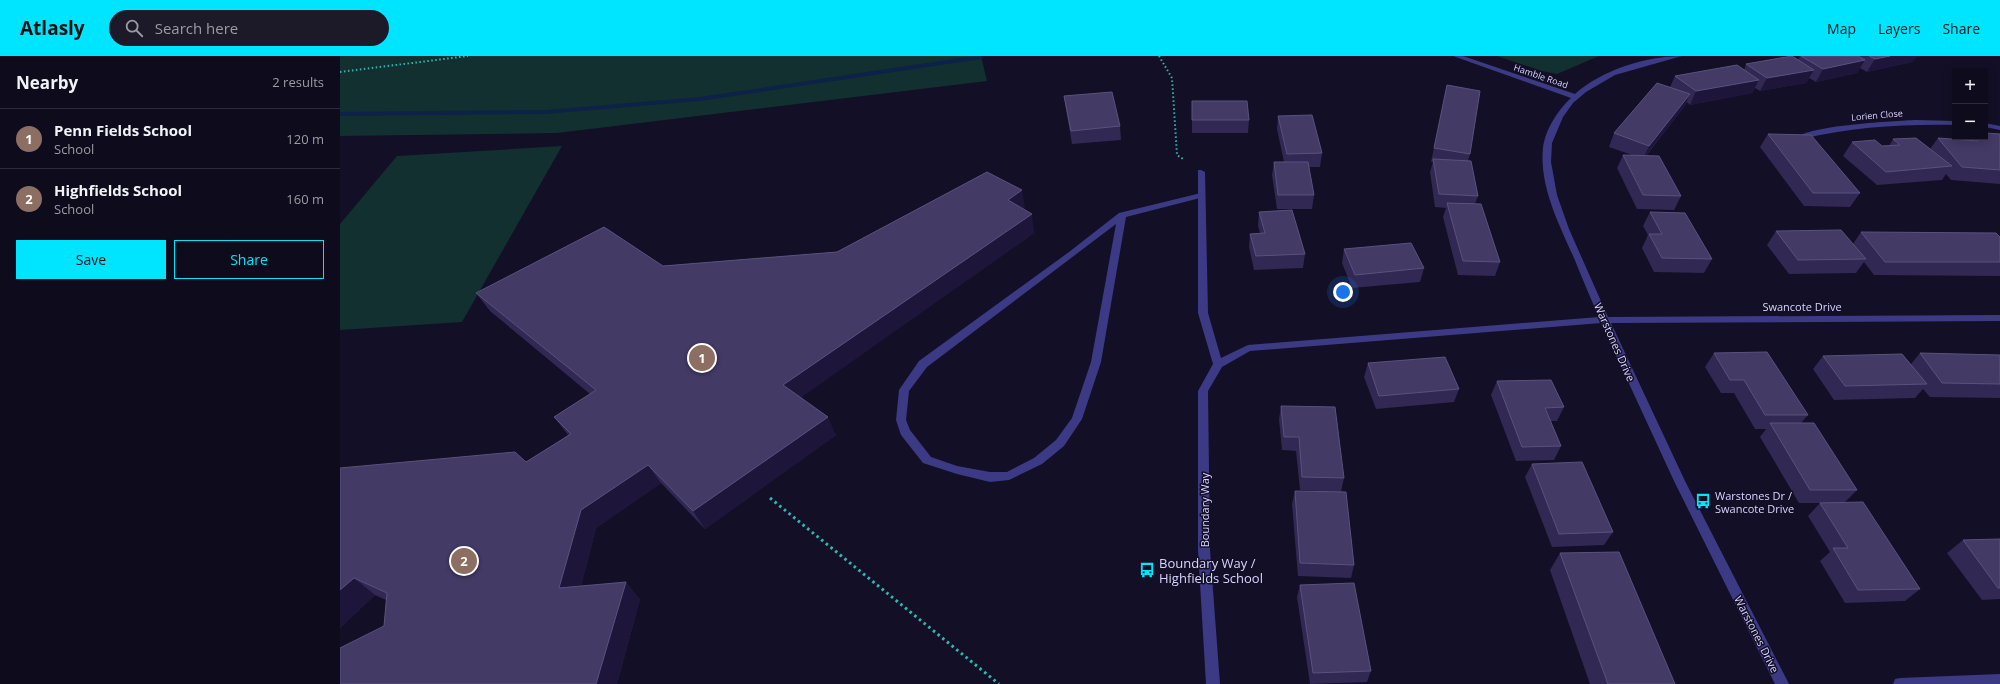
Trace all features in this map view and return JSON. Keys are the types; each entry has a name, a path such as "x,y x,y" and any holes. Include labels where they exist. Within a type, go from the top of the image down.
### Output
{"street":[{"name":"Hamble Road","path":"1456,56 1575,97"},
{"name":"Warstones Drive","path":"1680,56 1622,70 1584,88 1575,97 1555,124 1547,146 1547,164 1553,193 1604,320 1671,462 1782,684"},
{"name":"Lorien Close","path":"1802,137 1822,132 1882,123 1952,123"},
{"path":"1988,126 2000,128"},
{"path":"1201,172 1203,313 1218,364"},
{"path":"1122,215 1096,362 1077,419 1060,443 1038,461 1009,476 990,477 957,470 927,460 905,432 901,420 904,390 923,364 1072,254 1122,215 1201,195"},
{"name":"Swancote Drive","path":"1218,364 1248,348 1519,325 1604,320 2000,318"},
{"name":"Boundary Way","path":"1213,684 1204,550 1203,391 1218,364"},
{"path":"1900,684 2000,680"}],"path":[{"path":"340,72 468,56"},
{"path":"1159,56 1172,78 1176,155 1201,172"},
{"path":"770,498 999,684"}],"green space":[{"path":"340,56 981,56 987,81 557,133 340,136"},
{"path":"1497,56 1599,56 1557,74 1542,71"},
{"path":"562,146 462,322 340,330 340,224 397,156"}],"building":[{"path":"1792,56 1814,70 1767,78 1746,64"},
{"path":"1801,56 1858,56 1865,60 1823,69"},
{"path":"1869,56 1890,56 1875,59"},
{"path":"1737,65 1759,80 1696,91 1675,76"},
{"path":"1657,83 1690,94 1649,146 1614,133"},
{"path":"1447,85 1480,91 1470,154 1434,148"},
{"path":"1112,92 1120,126 1071,131 1064,96"},
{"path":"1192,101 1247,101 1249,120 1192,120"},
{"path":"1312,115 1322,153 1287,154 1278,116"},
{"path":"1988,133 2000,134 2000,170 1962,167 1938,138 1952,140 1978,141 1977,140 1988,140"},
{"path":"1768,134 1811,135 1860,193 1813,193"},
{"path":"1916,138 1952,166 1886,172 1852,142 1875,140 1882,146 1900,145 1893,139"},
{"path":"1623,155 1659,156 1681,196 1643,195"},
{"path":"1433,159 1471,161 1478,196 1439,194"},
{"path":"1274,162 1308,162 1314,195 1278,195"},
{"path":"987,172 1022,190 1008,200 1032,214 783,385 828,417 693,511 648,465 581,510 559,588 626,582 596,684 340,684 340,648 384,626 387,593 354,578 340,590 340,468 515,452 526,462 571,434 554,417 596,390 476,293 604,227 663,266 837,252"},
{"path":"1447,203 1481,204 1500,262 1463,261"},
{"path":"1292,210 1305,254 1256,256 1250,234 1265,233 1259,212"},
{"path":"1650,212 1685,213 1712,259 1662,258 1649,234 1662,234"},
{"path":"1841,230 1866,259 1798,260 1776,231"},
{"path":"1861,232 1996,233 2000,237 2000,262 1885,262"},
{"path":"1411,243 1424,268 1355,275 1344,249"},
{"path":"1767,352 1808,415 1765,415 1744,380 1730,380 1714,353"},
{"path":"1920,353 2000,355 2000,384 1942,383"},
{"path":"1902,354 1927,384 1845,386 1823,356"},
{"path":"1445,357 1459,389 1379,396 1368,363"},
{"path":"1551,380 1564,407 1545,408 1561,446 1522,447 1497,381"},
{"path":"1281,406 1335,407 1344,478 1302,477 1299,437 1284,437"},
{"path":"1770,423 1814,423 1857,490 1810,490"},
{"path":"1582,462 1613,532 1559,534 1532,464"},
{"path":"1295,491 1346,492 1354,565 1300,563"},
{"path":"1863,502 1920,589 1858,590 1833,548 1848,548 1820,503"},
{"path":"2000,539 2000,588 1998,588 1963,540"},
{"path":"1619,552 1675,684 1608,684 1560,553"},
{"path":"1354,583 1371,671 1313,673 1300,585"}],"waterway":[{"path":"340,114 546,112 700,99 981,57"}],"place":[{"name":"Penn Fields School","path":"702,358"},
{"name":"Warstones Dr / Swancote Drive","path":"1703,501"},
{"name":"Highfields School","path":"464,561"},
{"name":"Boundary Way / Highfields School","path":"1147,570"}]}
